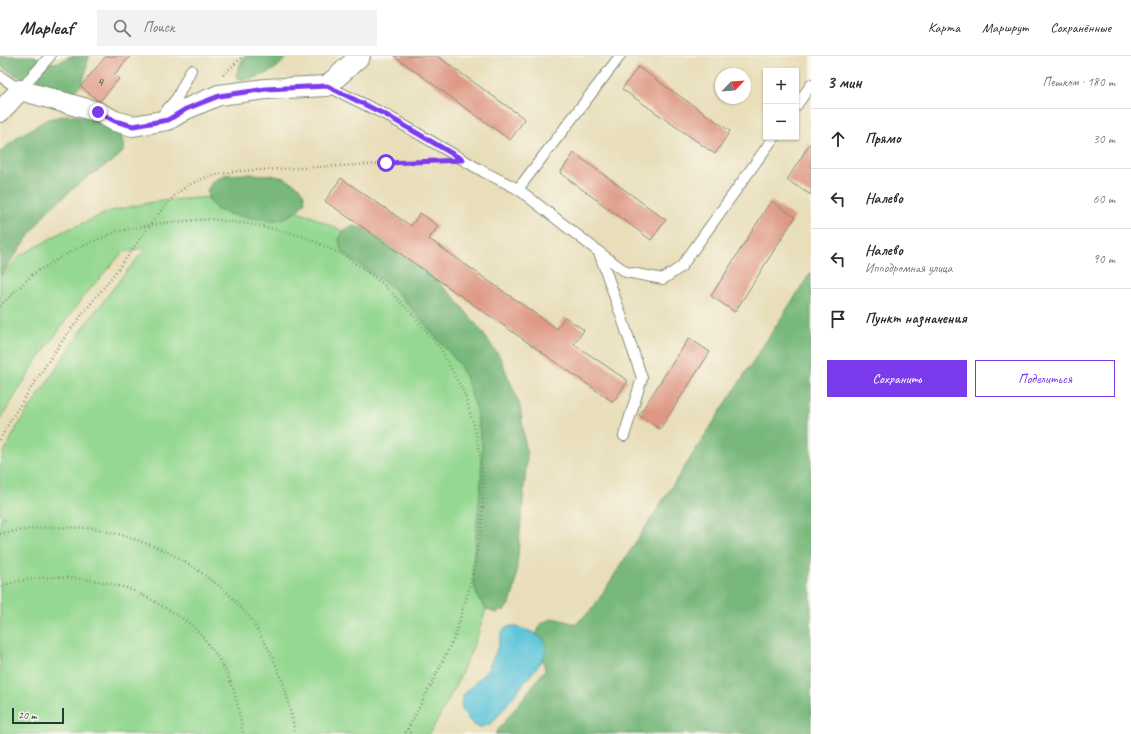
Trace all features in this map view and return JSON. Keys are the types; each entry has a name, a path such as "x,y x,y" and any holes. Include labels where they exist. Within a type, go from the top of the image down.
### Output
{"street":[{"path":"0,112 20,90 98,112 115,121 133,126 156,123 168,120 186,109 219,96 266,89 327,86 360,56"}],"lane":[{"path":"0,76 20,90 50,56"},
{"path":"518,189 620,56"},
{"path":"156,123 177,98 191,70"},
{"path":"797,104 811,85"},
{"path":"327,86 386,115 463,160 518,189 626,272 663,279 681,267 772,140"},
{"path":"599,252 642,378 624,436"}],"path":[{"path":"0,438 8,422 56,349 165,206 179,192 193,183 206,177 219,174 254,170 463,160"},
{"path":"0,306 33,274 73,250 118,231 162,223 210,219 256,224 304,236 345,256 382,283 414,316 442,351 464,395 477,437 484,484 481,530 470,589 454,636 432,683 405,734"},
{"path":"0,534 50,527 92,528 126,536 164,550 194,567 228,593 251,619 272,655 285,688 294,727 294,734"},
{"path":"0,587 34,578 64,578 95,581 127,588 178,615 200,634 217,657 231,682 240,711 243,734"},
{"path":"407,729 412,734"}],"green space":[{"path":"0,56 34,56 43,61 55,63 71,56 89,56 85,74 79,87 76,90 69,92 60,92 37,85 6,70 0,65"},
{"path":"244,56 288,56 274,70 268,73 250,79 241,79 238,78 236,74"},
{"path":"67,115 90,117 107,124 120,134 124,142 124,151 114,160 86,178 47,211 0,276 0,152 19,136 48,119"},
{"path":"224,175 270,175 284,178 300,187 304,195 305,202 296,212 285,218 272,221 233,215 217,210 209,200 207,191 212,182"},
{"path":"210,197 258,203 308,215 353,236 484,385 494,585 476,640 454,689 430,734 0,734 0,518 5,517 0,515 0,463 17,427 86,324 147,247 122,253 82,298 36,362 0,420 0,276 20,256 62,232 111,211 157,201"},
{"path":"352,226 371,230 401,250 454,297 500,357 520,406 527,458 515,587 511,601 505,610 495,613 486,609 478,598 474,584 473,565 481,483 482,445 476,410 468,384 460,365 393,288 349,258 341,249 339,239 344,230"},
{"path":"811,272 811,734 495,734 545,670 537,634 540,624 553,618 576,624 593,608"}],"water":[{"path":"513,626 530,631 544,640 546,652 540,663 492,723 478,727 470,721 464,713 461,706 462,700 469,688 481,677 489,666 497,649 501,634 505,628"}],"building":[{"path":"106,56 130,56 114,75 119,79 100,101 81,86"},
{"path":"394,56 437,56 525,119 510,140"},
{"path":"638,67 730,131 715,154 622,89"},
{"path":"811,142 811,195 787,180"},
{"path":"574,153 666,220 651,240 560,173"},
{"path":"341,178 411,226 420,213 438,226 429,239 557,329 565,317 584,330 574,344 628,381 613,402 325,201"},
{"path":"771,201 795,217 735,312 711,296"},
{"path":"689,338 710,352 660,429 639,415"}],"route":[{"path":"98,112 115,121 133,126 168,120 186,109 219,96 266,89 327,86 386,115 463,160 386,163"}]}
